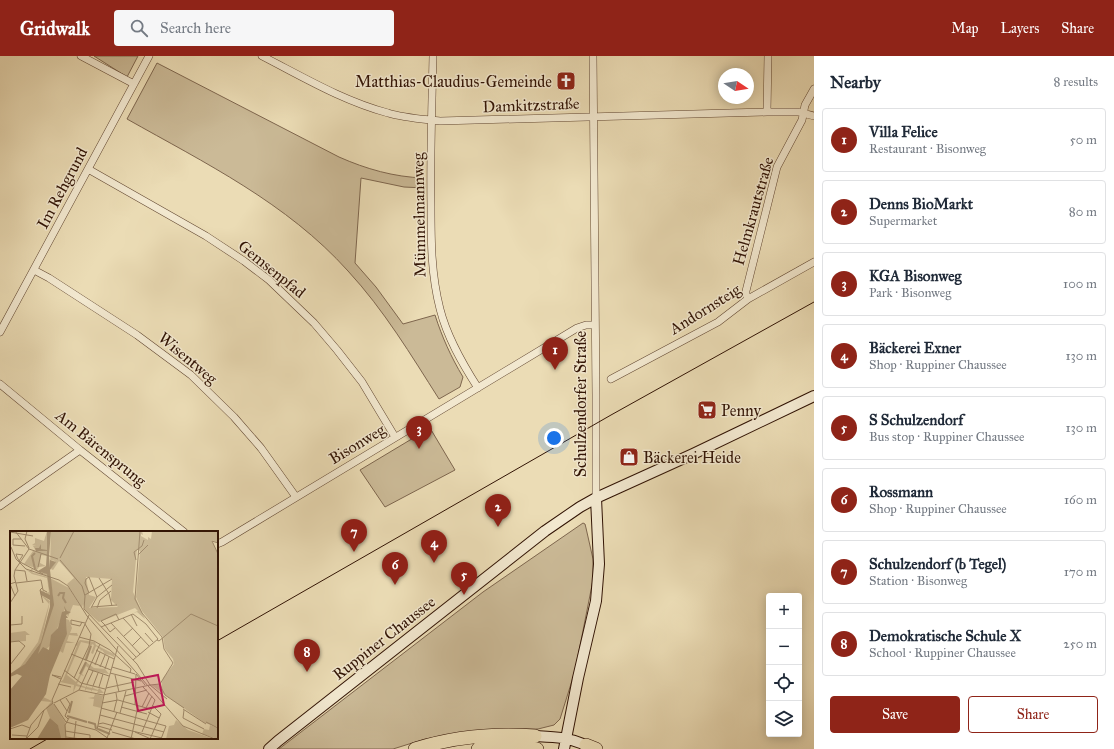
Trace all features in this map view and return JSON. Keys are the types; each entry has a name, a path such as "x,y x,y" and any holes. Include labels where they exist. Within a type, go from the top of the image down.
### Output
{"highway":[{"path":"415,749 437,743 474,737 518,734 535,736"},
{"path":"478,749 508,747 538,749"}],"main road":[{"name":"Ruppiner Chaussee","path":"270,749 278,741 545,531 580,507 596,498 693,454 814,396"},
{"name":"Schulzendorfer Straße","path":"565,744 578,678 596,601 599,564 596,498"},
{"path":"535,736 565,744 576,741 591,747"}],"street":[{"path":"81,56 134,84"},
{"name":"Im Rehgrund","path":"0,332 149,56"},
{"name":"Damkitzstraße","path":"262,56 338,96 363,106 389,114 449,122 767,112 799,112 814,116"},
{"name":"Mümmelmannweg","path":"433,56 430,177 431,255 435,288 440,309 457,354 478,388"},
{"name":"Schulzendorfer Straße","path":"593,56 596,498"},
{"path":"767,112 768,56"},
{"name":"Helmkrautstraße","path":"748,299 746,291 776,167 802,120 805,105 814,89"},
{"name":"Gemsenpfad","path":"88,169 204,235 244,261 269,280 314,323 337,350 362,382 395,438"},
{"name":"Andornsteig","path":"612,379 718,322 748,299 814,262"},
{"name":"Wisentweg","path":"34,270 137,334 191,375 234,417 261,448 296,497"},
{"name":"Bisonweg","path":"218,544 577,328 586,325 595,325"},
{"name":"Am Bärensprung","path":"0,384 80,450 183,531"},
{"path":"0,506 80,450"}],"shaded area":[{"path":"94,56 138,56 127,77"},
{"path":"157,63 339,157 380,172 424,178 425,188 404,187 361,178 355,263 376,287 403,324 435,315 447,347 463,377 460,387 439,399 396,333 361,286 324,247 299,225 244,186 215,168 127,119"},
{"path":"430,428 455,470 385,507 360,470"},
{"path":"583,523 585,524 593,559 593,580 575,671 560,719 554,725 538,729 512,729 458,733 425,739 393,749 279,749 483,592"}],"tram line":[{"path":"218,640 611,415 814,302"},
{"path":"30,749 47,739"}],"place":[{"name":"Matthias-Claudius-Gemeinde","path":"566,81"},
{"name":"Villa Felice","path":"555,370"},
{"name":"Penny","path":"707,410"},
{"name":"KGA Bisonweg","path":"419,449"},
{"name":"Bäckerei Heide","path":"629,457"},
{"name":"Denns BioMarkt","path":"498,527"},
{"name":"Schulzendorf (b Tegel)","path":"354,552"},
{"name":"Bäckerei Exner","path":"434,563"},
{"name":"Rossmann","path":"395,585"},
{"name":"S Schulzendorf","path":"464,595"},
{"name":"Demokratische Schule X","path":"307,672"}]}
